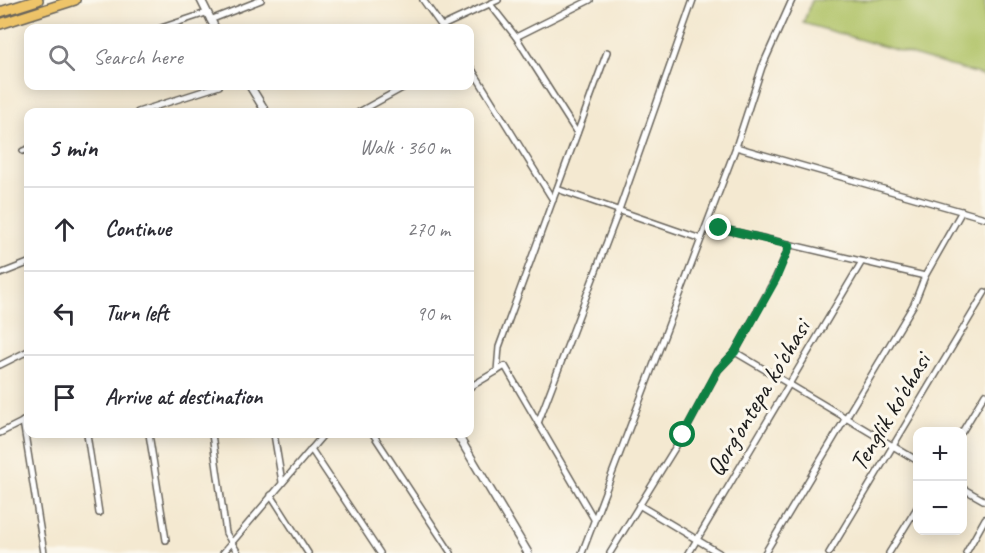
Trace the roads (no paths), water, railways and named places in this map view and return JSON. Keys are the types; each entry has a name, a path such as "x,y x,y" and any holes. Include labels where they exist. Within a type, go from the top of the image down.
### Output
{"highway":[{"path":"0,12 38,0"},
{"path":"0,24 75,0"}],"street":[{"path":"201,0 213,24"},
{"path":"177,24 261,0"},
{"path":"423,0 441,24"},
{"path":"449,24 498,0"},
{"path":"516,37 590,0"},
{"path":"538,423 619,210 693,0"},
{"path":"582,553 736,147 762,67 792,0"},
{"path":"490,4 516,37 577,134"},
{"path":"497,371 499,347 607,52"},
{"path":"474,72 553,200"},
{"path":"150,108 207,90"},
{"path":"252,90 264,108"},
{"path":"366,108 399,90"},
{"path":"736,147 985,218"},
{"path":"557,189 701,239"},
{"path":"765,553 914,304 925,276 962,212"},
{"path":"719,228 861,263 925,276"},
{"path":"610,553 683,435 718,370 735,352 776,279 790,245"},
{"name":"Qorg'ontepa ko'chasi","path":"689,553 861,263"},
{"path":"0,274 24,265"},
{"name":"Tenglik ko'chasi","path":"829,553 985,292"},
{"path":"735,352 913,458"},
{"path":"0,365 24,353"},
{"path":"474,385 505,366 594,519"},
{"path":"965,427 985,394"},
{"path":"0,433 24,421"},
{"path":"28,438 44,553"},
{"path":"88,438 99,513"},
{"path":"149,438 166,540"},
{"path":"213,438 226,533 238,553"},
{"path":"275,438 282,482"},
{"path":"224,553 321,438"},
{"path":"376,438 451,553"},
{"path":"459,438 528,553"},
{"path":"311,449 380,553"},
{"path":"967,490 985,501"},
{"path":"272,495 308,553"},
{"path":"639,505 719,553"},
{"path":"889,553 913,514"},
{"path":"966,553 985,519"}]}
